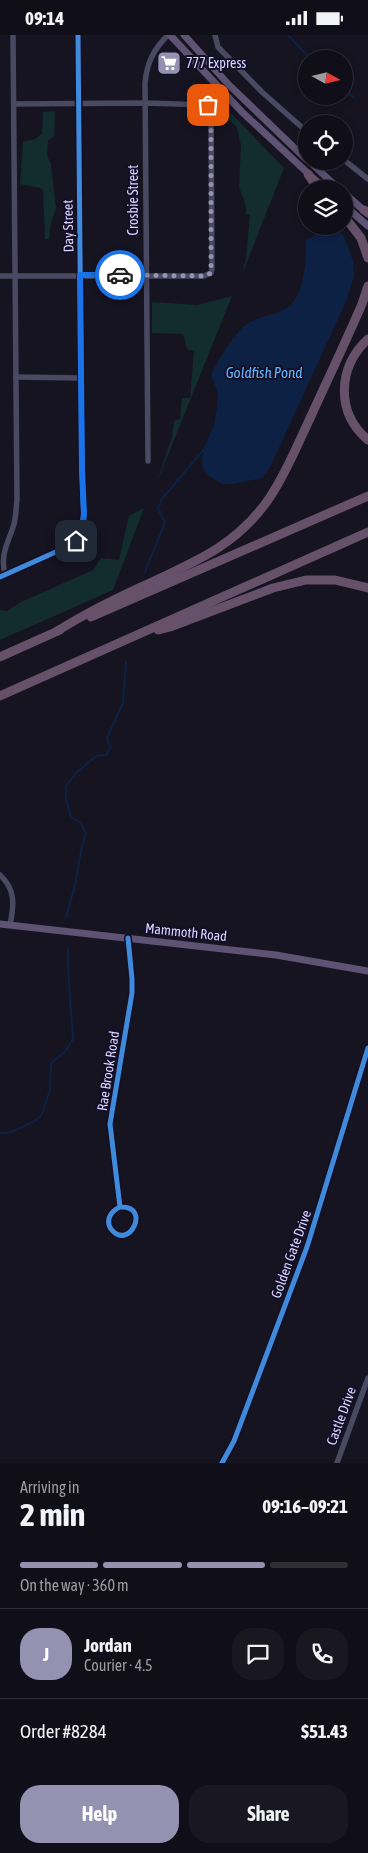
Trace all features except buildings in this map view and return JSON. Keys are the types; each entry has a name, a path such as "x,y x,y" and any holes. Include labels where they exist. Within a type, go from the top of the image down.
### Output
{"highway":[{"path":"308,174 312,180"},
{"path":"353,228 361,238 368,258"},
{"path":"56,631 103,604 217,549 253,519 274,493 285,473 355,319 368,286"},
{"path":"368,339 351,360 345,376 344,391 352,421 368,440"},
{"path":"0,657 368,496"},
{"path":"0,695 368,532"},
{"path":"138,634 170,627 291,583 306,580 335,579 368,588"}],"main road":[{"path":"169,35 242,112 315,180"},
{"path":"184,35 242,98 298,151"},
{"path":"318,170 330,180"},
{"path":"353,200 367,212"},
{"path":"353,213 368,226"},
{"name":"Mammoth Road","path":"0,924 276,955 368,971"}],"street":[{"path":"2,576 3,552 13,526 17,500 13,35"},
{"name":"Day Street","path":"2,576 69,546 81,533 84,514 78,35"},
{"name":"Crosbie Street","path":"148,461 144,103 149,60 169,35"},
{"path":"215,35 218,47 298,124"},
{"path":"0,276 204,276 211,273 211,109 208,105 144,103 14,104"},
{"path":"353,167 368,179"},
{"path":"16,377 81,377"},
{"path":"0,875 8,883 13,895 14,903 10,925"},
{"name":"Rae Brook Road","path":"120,1207 110,1124 132,993 128,938"},
{"name":"Golden Gate Drive","path":"222,1463 234,1441 307,1247 368,1048"},
{"path":"120,1207 128,1208 135,1214 136,1218 135,1227 124,1235 115,1233 109,1221 112,1212 120,1207"},
{"name":"Castle Drive","path":"337,1463 368,1378"}],"green space":[{"path":"222,104 284,168 241,277 246,259 250,214 246,214 246,206 239,187 241,146 237,127 218,110"},
{"path":"55,111 54,137 48,140 47,156 51,164 56,208 51,223 49,239 45,239 43,190 20,184 23,142 35,139 42,134 43,112"},
{"path":"232,296 157,482 172,437 174,421 180,419 182,398 190,398 194,351 187,349 183,334 152,333 152,302 197,305"},
{"path":"144,508 113,590 0,640 0,610 7,611 21,602 93,570 101,558 119,560 129,516"}],"water":[{"name":"Goldfish Pond","path":"315,235 344,236 353,261 354,276 347,299 273,461 263,478 222,484 207,474 202,466 203,450 214,426 217,408 218,393 211,374 231,341 241,329 256,319 283,310 296,298 305,269 306,240"}],"waterway":[{"path":"288,35 302,50"},
{"path":"145,572 165,522 158,509 162,499 204,449"},
{"path":"66,917 86,834 81,823 71,817 66,799 66,786 77,772 96,756 106,755 110,748 107,738 123,703 126,662"},
{"path":"0,1133 9,1133 33,1122 41,1116 50,1090 51,1063 65,1052 73,1039 68,948"}],"cycle path":[{"path":"0,577 69,546 81,533 84,522 78,35"},
{"path":"120,1207 112,1213 109,1219 109,1226 118,1235 124,1235 130,1232 136,1219 135,1213 130,1208 120,1207 110,1124 132,993 128,938"},
{"path":"222,1463 234,1441 307,1247 368,1048"}],"way so far":[{"path":"120,275 204,276 211,273 211,109 208,105"}],"place":[{"name":"777 Express","path":"169,63"}],"route":[{"path":"76,541 81,533 84,522 80,275 120,275"}]}
